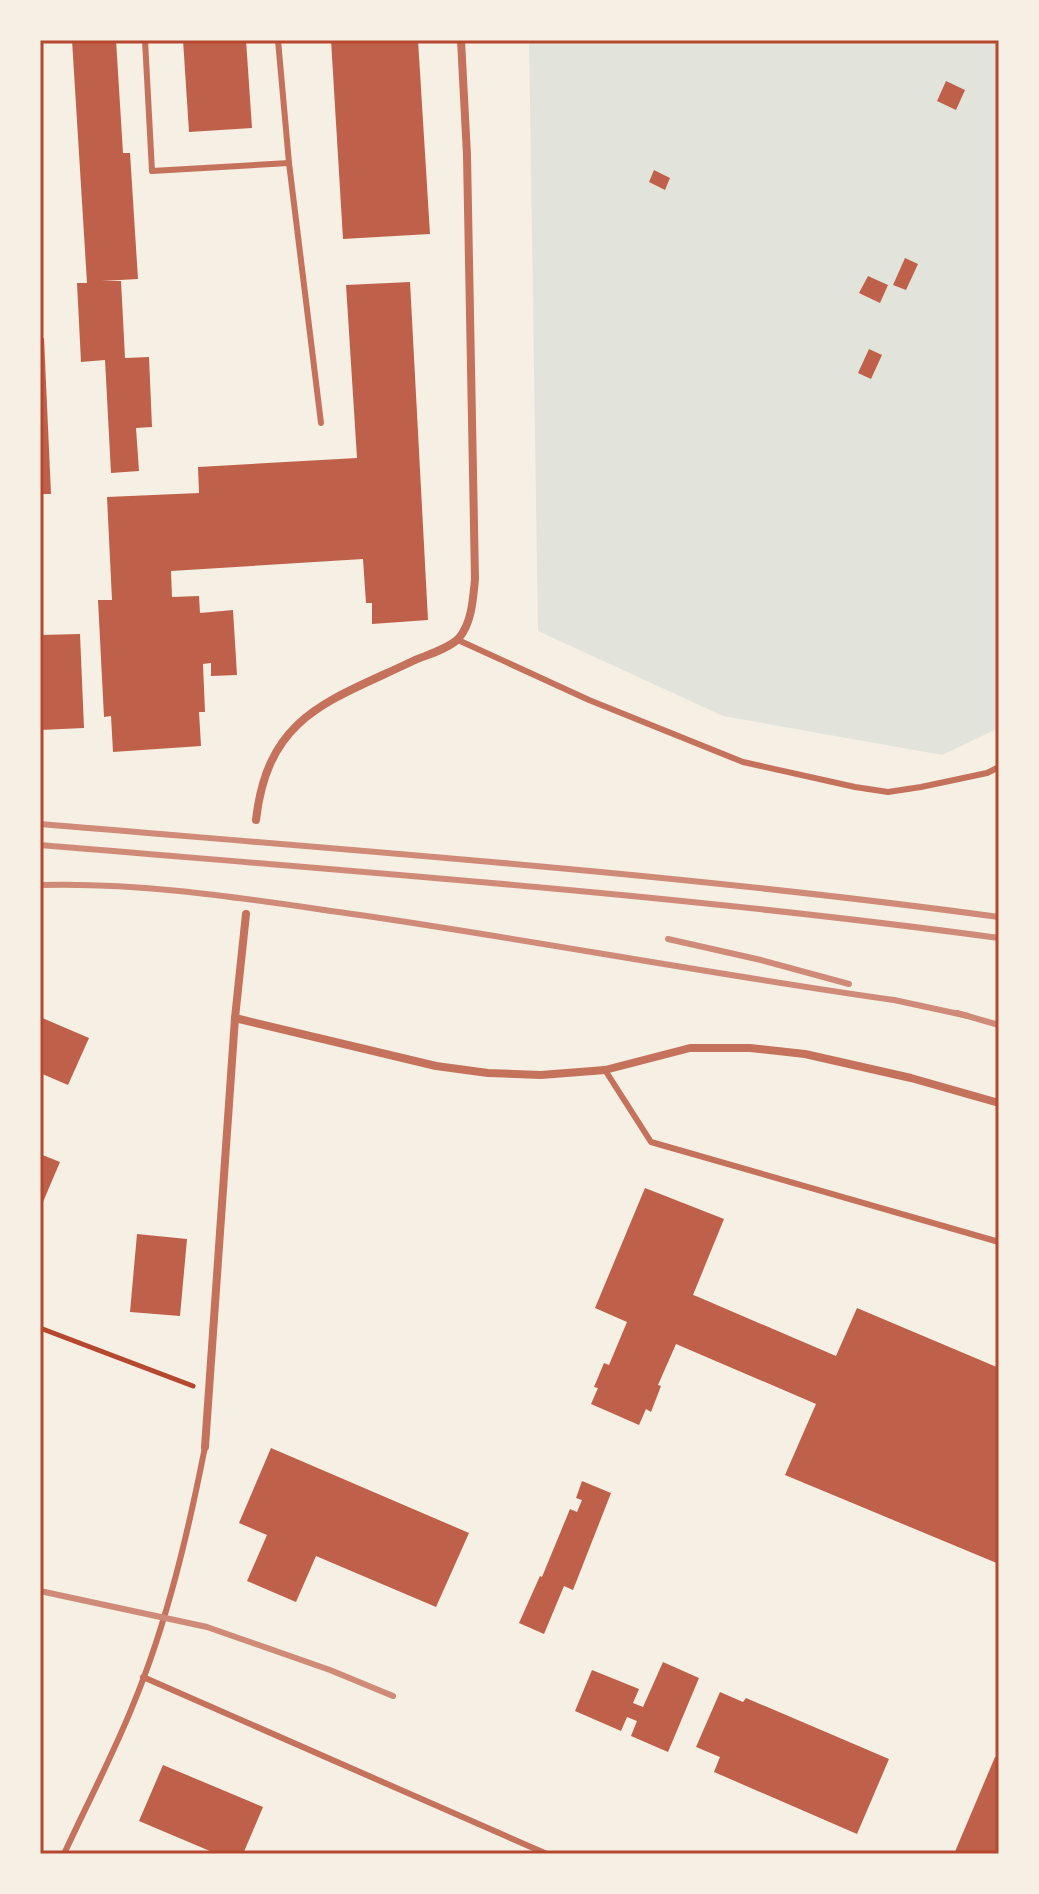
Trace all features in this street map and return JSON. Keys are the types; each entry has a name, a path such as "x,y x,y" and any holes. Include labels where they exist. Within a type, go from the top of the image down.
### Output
{"street":[{"path":"256,820 259,790 274,753 297,722 323,705 458,640 471,613 475,579 467,155 461,40"},
{"path":"205,1447 235,1018 246,914"},
{"path":"235,1018 436,1066 488,1073 541,1075 605,1070 690,1048 750,1048 805,1054 999,1103"}],"lane":[{"path":"145,40 152,171 289,163"},
{"path":"278,40 289,163 321,423"},
{"path":"458,640 589,700 743,762 888,792 934,785 987,773 999,767"},
{"path":"605,1070 651,1142 999,1242"},
{"path":"64,1854 134,1704 193,1508 205,1447"},
{"path":"143,1677 547,1854"}],"path":[{"path":"40,1328 209,1392"}],"shaded area":[{"path":"529,40 999,40 999,728 942,755 723,716 538,631"}],"building":[{"path":"72,40 116,40 123,153 130,153 138,279 102,281 121,281 125,358 149,357 152,427 136,428 139,471 111,473 105,360 81,362 77,283 87,283"},
{"path":"183,40 246,40 252,128 189,132"},
{"path":"331,40 418,40 430,234 343,239"},
{"path":"946,81 965,90 956,110 937,101"},
{"path":"654,170 670,178 665,190 649,182"},
{"path":"905,258 918,264 906,290 893,285"},
{"path":"868,276 888,285 880,303 859,293"},
{"path":"410,282 428,620 372,624 372,603 366,603 363,559 171,571 172,597 199,596 200,613 233,610 237,675 211,676 211,663 203,664 205,712 199,712 201,746 113,752 111,716 104,717 98,600 112,600 107,497 199,493 198,467 357,458 346,285"},
{"path":"40,338 44,338 51,494 40,494"},
{"path":"869,349 882,355 871,379 858,373"},
{"path":"80,634 84,728 40,730 40,635"},
{"path":"40,1017 89,1038 68,1085 40,1073"},
{"path":"40,1154 60,1162 40,1209"},
{"path":"645,1188 724,1219 693,1295 836,1356 857,1308 999,1368 999,1564 785,1475 816,1404 676,1344 658,1385 661,1386 651,1412 646,1409 639,1425 591,1404 604,1363 609,1365 627,1322 595,1308"},
{"path":"137,1234 187,1239 180,1316 130,1312"},
{"path":"271,1448 469,1533 436,1607 316,1556 296,1602 247,1581 267,1535 239,1523"},
{"path":"582,1481 611,1493 573,1590 564,1586 544,1634 519,1623 570,1509 577,1512 582,1500 576,1498"},
{"path":"663,1662 699,1678 668,1752 631,1736 637,1721 627,1717 621,1731 575,1711 592,1670 639,1689 633,1703 643,1707"},
{"path":"720,1692 743,1702 746,1698 889,1759 857,1834 714,1772 720,1757 696,1747"},
{"path":"995,1757 999,1759 999,1854 954,1854"},
{"path":"163,1765 263,1807 243,1854 217,1854 139,1821"}],"railway":[{"path":"40,824 640,876 999,917"},
{"path":"40,845 640,897 999,938"},
{"path":"40,885 160,889 280,904 894,1000 968,1016"},
{"path":"668,939 849,984"},
{"path":"957,1013 999,1025"},
{"path":"40,1591 207,1627 330,1670 393,1696"}]}
